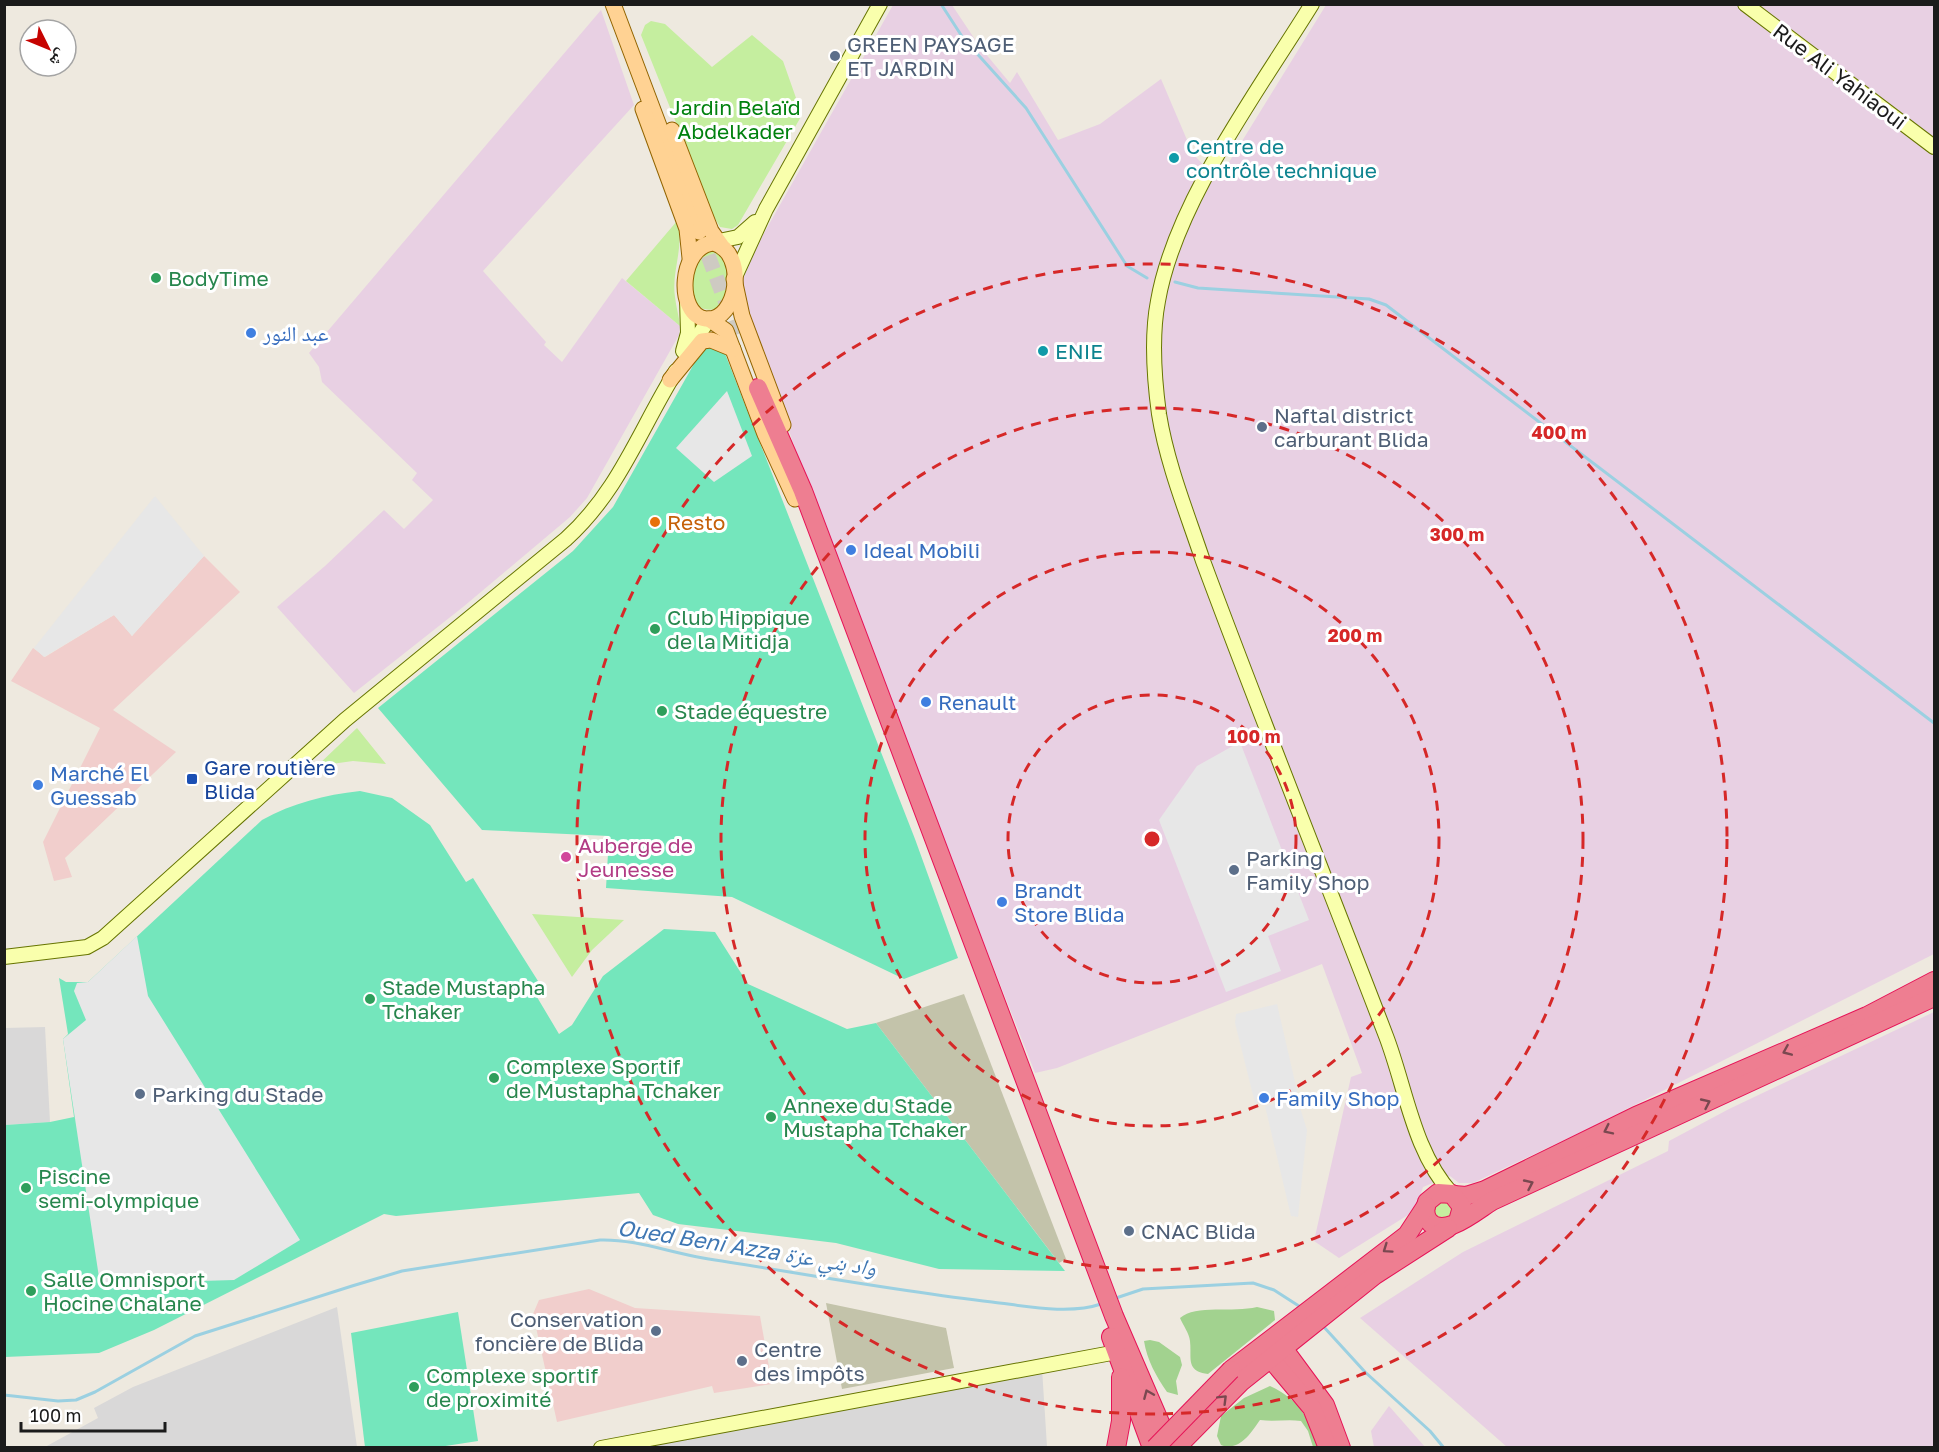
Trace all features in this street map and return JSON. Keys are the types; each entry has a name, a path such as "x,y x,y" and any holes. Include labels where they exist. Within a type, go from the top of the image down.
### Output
{"highway":[{"path":"758,388 1098,1289 1171,1448"},
{"path":"1109,1317 1119,1358 1154,1448 1236,1376 1274,1349 1295,1328 1407,1234 1426,1204 1438,1193 1466,1196 1485,1190 1636,1116 1867,1016 1935,981"},
{"path":"1331,1300 1492,1201 1935,997"},
{"path":"1426,1204 1426,1215 1430,1223 1438,1228 1453,1224 1461,1207 1453,1195"},
{"path":"1274,1349 1292,1383 1312,1408 1328,1448"},
{"path":"1274,1349 1325,1405 1341,1448"},
{"path":"1116,1448 1120,1421 1119,1358"},
{"path":"1236,1376 1267,1376 1292,1383"},
{"path":"1176,1448 1236,1376"}],"main road":[{"path":"613,4 636,64 666,115 711,240 732,255 734,279 742,316 783,425 799,495"},
{"path":"636,64 643,111 687,230 690,258 687,271 687,299 697,316 709,319 726,331 735,342 758,388"},
{"path":"690,258 700,246 711,240"},
{"path":"709,319 719,317 729,306 734,279"},
{"path":"670,380 702,341 735,342"},
{"path":"735,342 765,434 799,495"}],"street":[{"path":"734,279 766,209 880,4"},
{"path":"1312,4 1217,157 1180,227 1158,302 1154,352 1159,412 1177,484 1203,561 1387,1038 1430,1164 1453,1195"},
{"name":"Rue Ali Yahiaoui","path":"1745,4 1935,147"},
{"path":"711,240 745,234 766,209"},
{"path":"670,380 688,333 687,299"},
{"path":"4,957 87,947 103,938 345,720 590,518 610,491 670,380 709,319"},
{"path":"1426,1204 1430,1164"},
{"path":"601,1448 1119,1358"}],"shaded area":[{"path":"893,5 952,5 980,47 1010,83 1017,72 1058,140 1100,124 1161,79 1193,154 1218,180 1326,5 1934,5 1934,954 1583,1131 1473,1183 1459,1183 1450,1176 1423,1187 1418,1202 1408,1215 1339,1258 1314,1241 1351,1077 1362,1073 1322,964 1057,1068 1035,1073 845,589 748,315 741,286 746,265"},
{"path":"601,10 634,105 483,271 546,342 544,345 562,362 622,278 680,326 679,335 587,498 570,517 463,607 354,693 277,607 325,566 384,510 404,529 433,500 412,480 417,473 322,382 319,367 309,353"},
{"path":"727,391 752,456 714,482 676,448"},
{"path":"155,496 204,556 132,636 114,615 44,657 34,648"},
{"path":"204,556 240,592 113,710 176,752 65,858 72,877 54,881 43,842 100,728 11,681 33,648 45,657 114,615 132,636"},
{"name":"Parking Family Shop","path":"1240,742 1309,920 1268,936 1281,971 1226,992 1159,820 1197,766"},
{"name":"Parking du Stade","path":"137,936 148,996 300,1240 234,1280 100,1284 63,1039 86,1020 74,991 77,983 88,982"},
{"path":"964,994 1066,1259 1059,1263 876,1023"},
{"path":"1277,1004 1298,1095 1255,1103 1235,1023 1236,1014"},
{"path":"1934,1012 1934,1447 1507,1447 1360,1318 1463,1252 1668,1151 1669,1141 1729,1109"},
{"path":"45,1027 50,1122 5,1125 5,1028"},
{"path":"1297,1098 1307,1130 1298,1217 1291,1216 1265,1106"},
{"path":"589,1289 635,1308 760,1316 772,1384 714,1393 712,1386 557,1422 533,1314 539,1300"},
{"path":"826,1303 946,1328 954,1368 842,1389"},
{"path":"337,1307 357,1447 45,1447 98,1418 94,1408 133,1387"},
{"path":"1042,1368 1047,1447 601,1448"},
{"path":"1389,1406 1425,1447 1374,1447 1371,1431"}],"green space":[{"name":"Jardin Belaïd Abdelkader","path":"651,21 665,24 712,67 752,35 783,61 802,115 738,225 732,229 720,227 713,215 641,35 645,25"},
{"path":"677,221 680,240 674,287 680,326 626,281"},
{"path":"714,249 729,261 729,296 721,308 708,310 698,306 693,299 692,274 699,259"},
{"name":"Club Hippique de la Mitidja","path":"707,347 724,351 915,839 958,958 904,979 732,897 606,888 609,836 482,830 378,708 573,551 613,507 699,355"},
{"path":"357,728 386,764 353,761 317,766"},
{"name":"Complexe Sportif de Mustapha Tchaker","path":"360,791 392,798 430,825 466,882 473,878 538,981 531,987 559,1034 572,1025 603,976 664,929 715,932 748,984 847,1029 876,1023 1065,1271 939,1269 836,1243 678,1224 653,1215 639,1193 396,1216 384,1214 154,1330 99,1353 5,1357 5,1125 50,1122 74,1117 63,1039 68,1034 59,978 66,982 88,982 262,820 309,801"},
{"path":"532,914 624,920 592,950 572,977"},
{"path":"1445,1200 1453,1208 1452,1216 1441,1220 1435,1216 1435,1204"},
{"path":"1257,1307 1274,1311 1275,1320 1208,1374 1193,1367 1189,1338 1180,1318 1195,1311"},
{"name":"Complexe sportif de proximité","path":"458,1312 478,1441 439,1447 365,1447 351,1333"},
{"path":"1144,1341 1159,1342 1180,1357 1182,1365 1176,1381 1178,1395 1167,1392 1152,1368"},
{"path":"1270,1386 1289,1398 1302,1411 1320,1447 1313,1447 1308,1431 1301,1421 1291,1420 1260,1420 1239,1444 1221,1445 1217,1436 1221,1416 1244,1398"}],"waterway":[{"path":"941,4 963,38 1026,108 1127,266 1147,278"},
{"path":"1175,282 1198,288 1369,299 1386,305 1934,723"},
{"name":"Oued Beni Azza واد بني عزة","path":"4,1395 58,1401 76,1400 95,1392 195,1336 352,1286 402,1271 600,1240 652,1246 703,1258 956,1298 1061,1309 1101,1304"},
{"name":"Oued Beni Azza واد بني عزة","path":"1113,1299 1143,1289 1253,1283 1274,1290 1302,1308"},
{"name":"Oued Beni Azza واد بني عزة","path":"1323,1326 1365,1372 1430,1431 1444,1448"}],"tunnel":[{"path":"700,234 738,335"}],"place":[{"name":"GREEN PAYSAGE ET JARDIN","path":"835,56"},
{"name":"Centre de contrôle technique","path":"1174,158"},
{"name":"BodyTime","path":"156,278"},
{"name":"عبد النور","path":"251,333"},
{"name":"ENIE","path":"1043,351"},
{"name":"Naftal district carburant Blida","path":"1262,427"},
{"name":"Resto","path":"655,522"},
{"name":"Ideal Mobili","path":"851,550"},
{"name":"Club Hippique de la Mitidja","path":"655,629"},
{"name":"Renault","path":"926,702"},
{"name":"Stade équestre","path":"662,711"},
{"name":"Gare routière Blida","path":"192,779"},
{"name":"Marché El Guessab","path":"38,785"},
{"name":"Auberge de Jeunesse","path":"566,857"},
{"name":"Parking Family Shop","path":"1234,870"},
{"name":"Brandt Store Blida","path":"1002,902"},
{"name":"Stade Mustapha Tchaker","path":"370,999"},
{"name":"Complexe Sportif de Mustapha Tchaker","path":"494,1078"},
{"name":"Parking du Stade","path":"140,1094"},
{"name":"Family Shop","path":"1264,1098"},
{"name":"Annexe du Stade Mustapha Tchaker","path":"771,1117"},
{"name":"Piscine semi-olympique","path":"26,1188"},
{"name":"CNAC Blida","path":"1129,1231"},
{"name":"Salle Omnisport Hocine Chalane","path":"31,1291"},
{"name":"Conservation foncière de Blida","path":"656,1331"},
{"name":"Centre des impôts","path":"742,1361"},
{"name":"Complexe sportif de proximité","path":"414,1387"}]}
